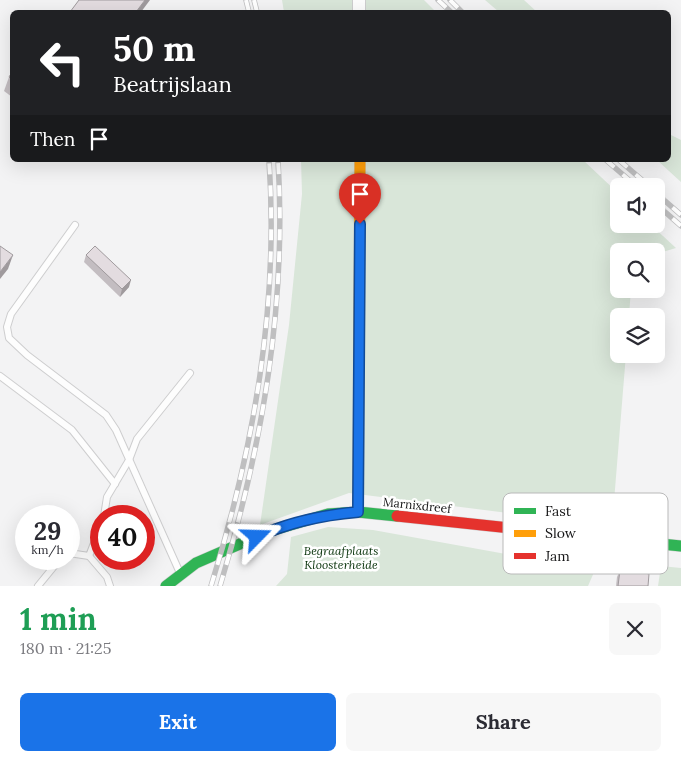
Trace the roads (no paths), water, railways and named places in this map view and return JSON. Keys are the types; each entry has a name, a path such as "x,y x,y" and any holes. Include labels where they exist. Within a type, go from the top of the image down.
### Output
{"street":[{"path":"358,512 360,162"},
{"name":"Marnixdreef","path":"166,586 196,563 270,531 328,514 358,512 503,527"},
{"name":"Marnixdreef","path":"668,545 681,546"}],"lane":[{"path":"75,225 10,314 7,327 9,338 28,355 106,415 116,430 181,574"},
{"path":"106,505 107,496 130,460 137,439 190,373"},
{"path":"0,376 72,430 115,484"},
{"path":"80,555 89,556 107,577 110,586"},
{"path":"38,586 51,570"}],"railway":[{"path":"246,0 248,10"},
{"path":"254,0 256,10"},
{"path":"438,0 449,10"},
{"path":"450,0 460,10"},
{"path":"211,586 240,481 260,376 270,269 269,162"},
{"path":"220,586 248,481 268,376 279,269 278,162"},
{"path":"608,162 627,178"},
{"path":"621,162 640,178"},
{"path":"665,201 681,215"},
{"path":"665,212 681,226"}],"park label":[{"name":"Begraafplaats Kloosterheide","path":"341,557"}]}
